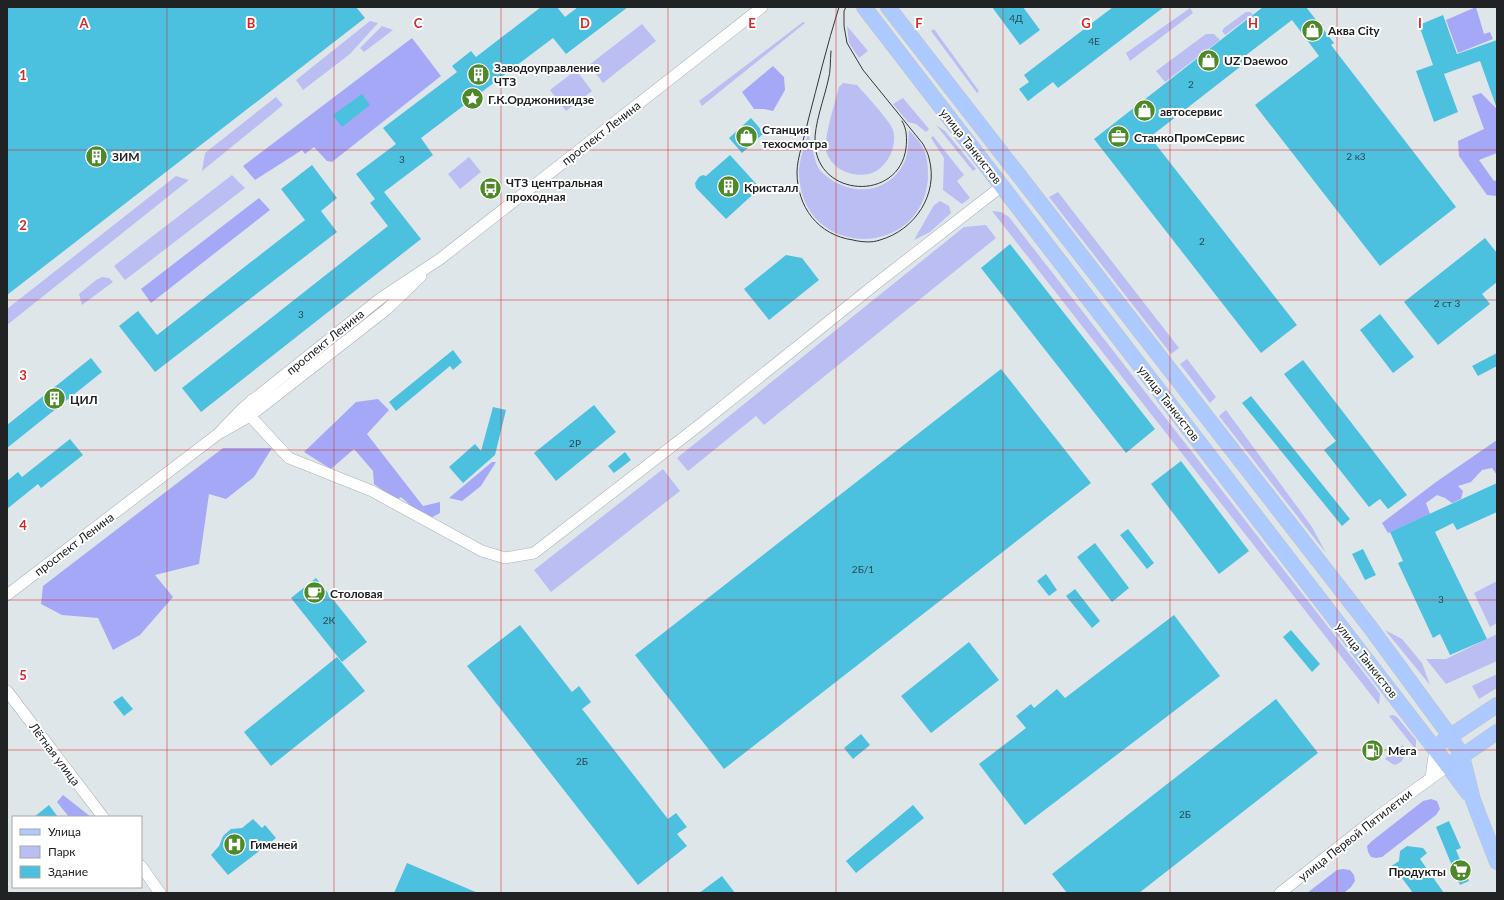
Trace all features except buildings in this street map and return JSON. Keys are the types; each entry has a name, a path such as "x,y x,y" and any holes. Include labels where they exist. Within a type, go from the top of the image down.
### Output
{"main road":[{"name":"улица Танкистов","path":"864,7 1435,748 1473,800"},
{"name":"улица Танкистов","path":"888,7 1370,627 1450,736 1462,756 1473,800 1497,862"},
{"path":"1002,186 1017,174"},
{"path":"1435,748 1450,736 1497,705"},
{"name":"улица Первой Пятилетки","path":"1448,766 1497,732"}],"street":[{"name":"проспект Ленина","path":"218,434 242,408 393,288 440,258 762,7"},
{"path":"252,400 249,406 250,416 289,458 372,491 482,551 505,558 534,553 702,423 1002,186"},
{"name":"проспект Ленина","path":"7,595 218,434 250,416 387,309 440,258"},
{"path":"381,298 387,297 389,299 390,302 387,309"},
{"name":"Лётная улица","path":"7,691 102,816"},
{"path":"1431,778 1435,748"},
{"name":"улица Первой Пятилетки","path":"1280,893 1377,817 1448,766"},
{"path":"142,867 160,893"}],"green space":[{"path":"1190,8 1193,13 1130,61 1126,53"},
{"path":"1246,12 1253,14 1225,35 1222,31 1224,28"},
{"path":"370,21 378,23 350,54 303,90 296,80"},
{"path":"803,22 805,23 702,106 699,101"},
{"path":"642,24 656,41 603,83 589,65"},
{"path":"382,26 393,30 364,52 360,48"},
{"path":"847,26 868,51 859,58 849,43"},
{"path":"934,29 979,91 977,93 931,31"},
{"path":"1206,34 1214,34 1220,40 1165,82 1156,71"},
{"path":"576,70 592,91 566,111 550,90"},
{"path":"843,83 857,85 882,114 893,130 894,143 889,157 881,168 869,174 854,174 841,169 830,160 825,146 839,87"},
{"path":"276,97 283,105 202,171 205,153"},
{"path":"903,98 929,129 926,132 916,124 908,122 893,104"},
{"path":"936,125 945,131 976,169 973,171"},
{"path":"909,130 924,150 927,162 928,179 920,206 905,225 884,236 861,239 838,234 819,221 805,201 799,172 801,158 808,134 815,160 820,171 833,181 843,186 863,189 882,185 891,180 898,172 907,155"},
{"path":"933,136 964,175 957,181 970,198 962,204 943,190 944,158 931,138"},
{"path":"469,157 481,172 460,189 448,174"},
{"path":"232,175 245,188 125,280 114,266"},
{"path":"176,176 189,180 7,325 7,309"},
{"path":"1058,192 1179,348 1171,354 1049,197"},
{"path":"940,201 949,206 951,213 930,232 914,240 934,205"},
{"path":"992,211 1001,212 1009,217 1375,687 1380,694 1379,705"},
{"path":"986,225 996,238 764,425 756,416 688,471 677,458 964,227"},
{"path":"102,277 109,278 113,282 82,305 79,294"},
{"path":"1187,359 1216,397 1210,403 1180,364"},
{"path":"1226,410 1312,527 1326,553 1219,416"},
{"path":"663,469 680,491 551,592 534,570"},
{"path":"1497,581 1497,623 1490,627 1474,593"},
{"path":"1385,630 1402,639 1422,663 1430,685"},
{"path":"1497,634 1497,661 1446,684 1426,659 1446,659"},
{"path":"1497,674 1497,688 1479,699 1472,686"},
{"path":"1393,715 1397,717 1416,740 1416,750 1389,716"},
{"path":"1403,745 1405,755 1400,762 1394,765 1385,759 1388,755"}],"shaded area":[{"path":"1476,7 1484,34 1490,32 1493,39 1458,53 1446,20"},
{"path":"412,38 441,76 332,162 327,161 314,147 305,154 302,150 255,180 243,166"},
{"path":"773,66 784,77 785,90 773,111 754,109 742,92"},
{"path":"1481,93 1497,109 1497,153 1479,160 1494,181 1497,180 1497,196 1487,195 1459,156 1458,141 1484,129 1472,96"},
{"path":"259,198 270,210 151,303 141,289"},
{"path":"378,399 389,410 367,434 423,506 440,502 440,513 429,519 420,514 401,497 397,500 374,484 373,471 354,449 331,469 304,452 356,402"},
{"path":"1497,440 1497,475 1492,468 1482,470 1471,482 1458,486 1463,491 1461,499 1452,503 1437,495 1426,503 1430,514 1388,533 1382,523 1436,482"},
{"path":"223,448 272,448 254,477 226,499 209,494 199,564 155,575 173,597 140,635 113,650 98,618 62,615 41,604 43,586"},
{"path":"492,462 496,462 481,486 462,501 449,498"},
{"path":"63,795 90,816 68,816 57,802"},
{"path":"1431,799 1437,801 1440,809 1436,815 1382,857 1371,857 1367,846 1372,841 1423,801"},
{"path":"1337,870 1350,870 1354,875 1355,881 1344,893 1307,893"}],"tram line":[{"path":"839,7 797,166 798,185 805,208 820,226 841,237 859,241 874,242 893,235 914,219 927,197 931,171 929,156 923,144 863,70 847,43 844,26 844,11 846,7"},
{"path":"831,51 829,77 815,136 819,161 829,175 843,183 859,186 875,185 889,178 900,166 906,148 905,127 902,121"}],"place":[{"name":"Аква City","path":"1312,30"},
{"name":"UZ Daewoo","path":"1208,60"},
{"name":"Заводоуправление ЧТЗ","path":"479,74"},
{"name":"Г.К.Орджоникидзе","path":"472,99"},
{"name":"автосервис","path":"1144,111"},
{"name":"Станция техосмотра","path":"746,136"},
{"name":"СтанкоПромСервис","path":"1119,137"},
{"name":"ЗИМ","path":"96,156"},
{"name":"Кристалл","path":"728,187"},
{"name":"ЧТЗ центральная проходная","path":"490,189"},
{"name":"ЦИЛ","path":"54,399"},
{"name":"Столовая","path":"315,593"},
{"name":"Мега","path":"1373,750"},
{"name":"Гименей","path":"235,844"},
{"name":"Продукты","path":"1461,871"}]}
